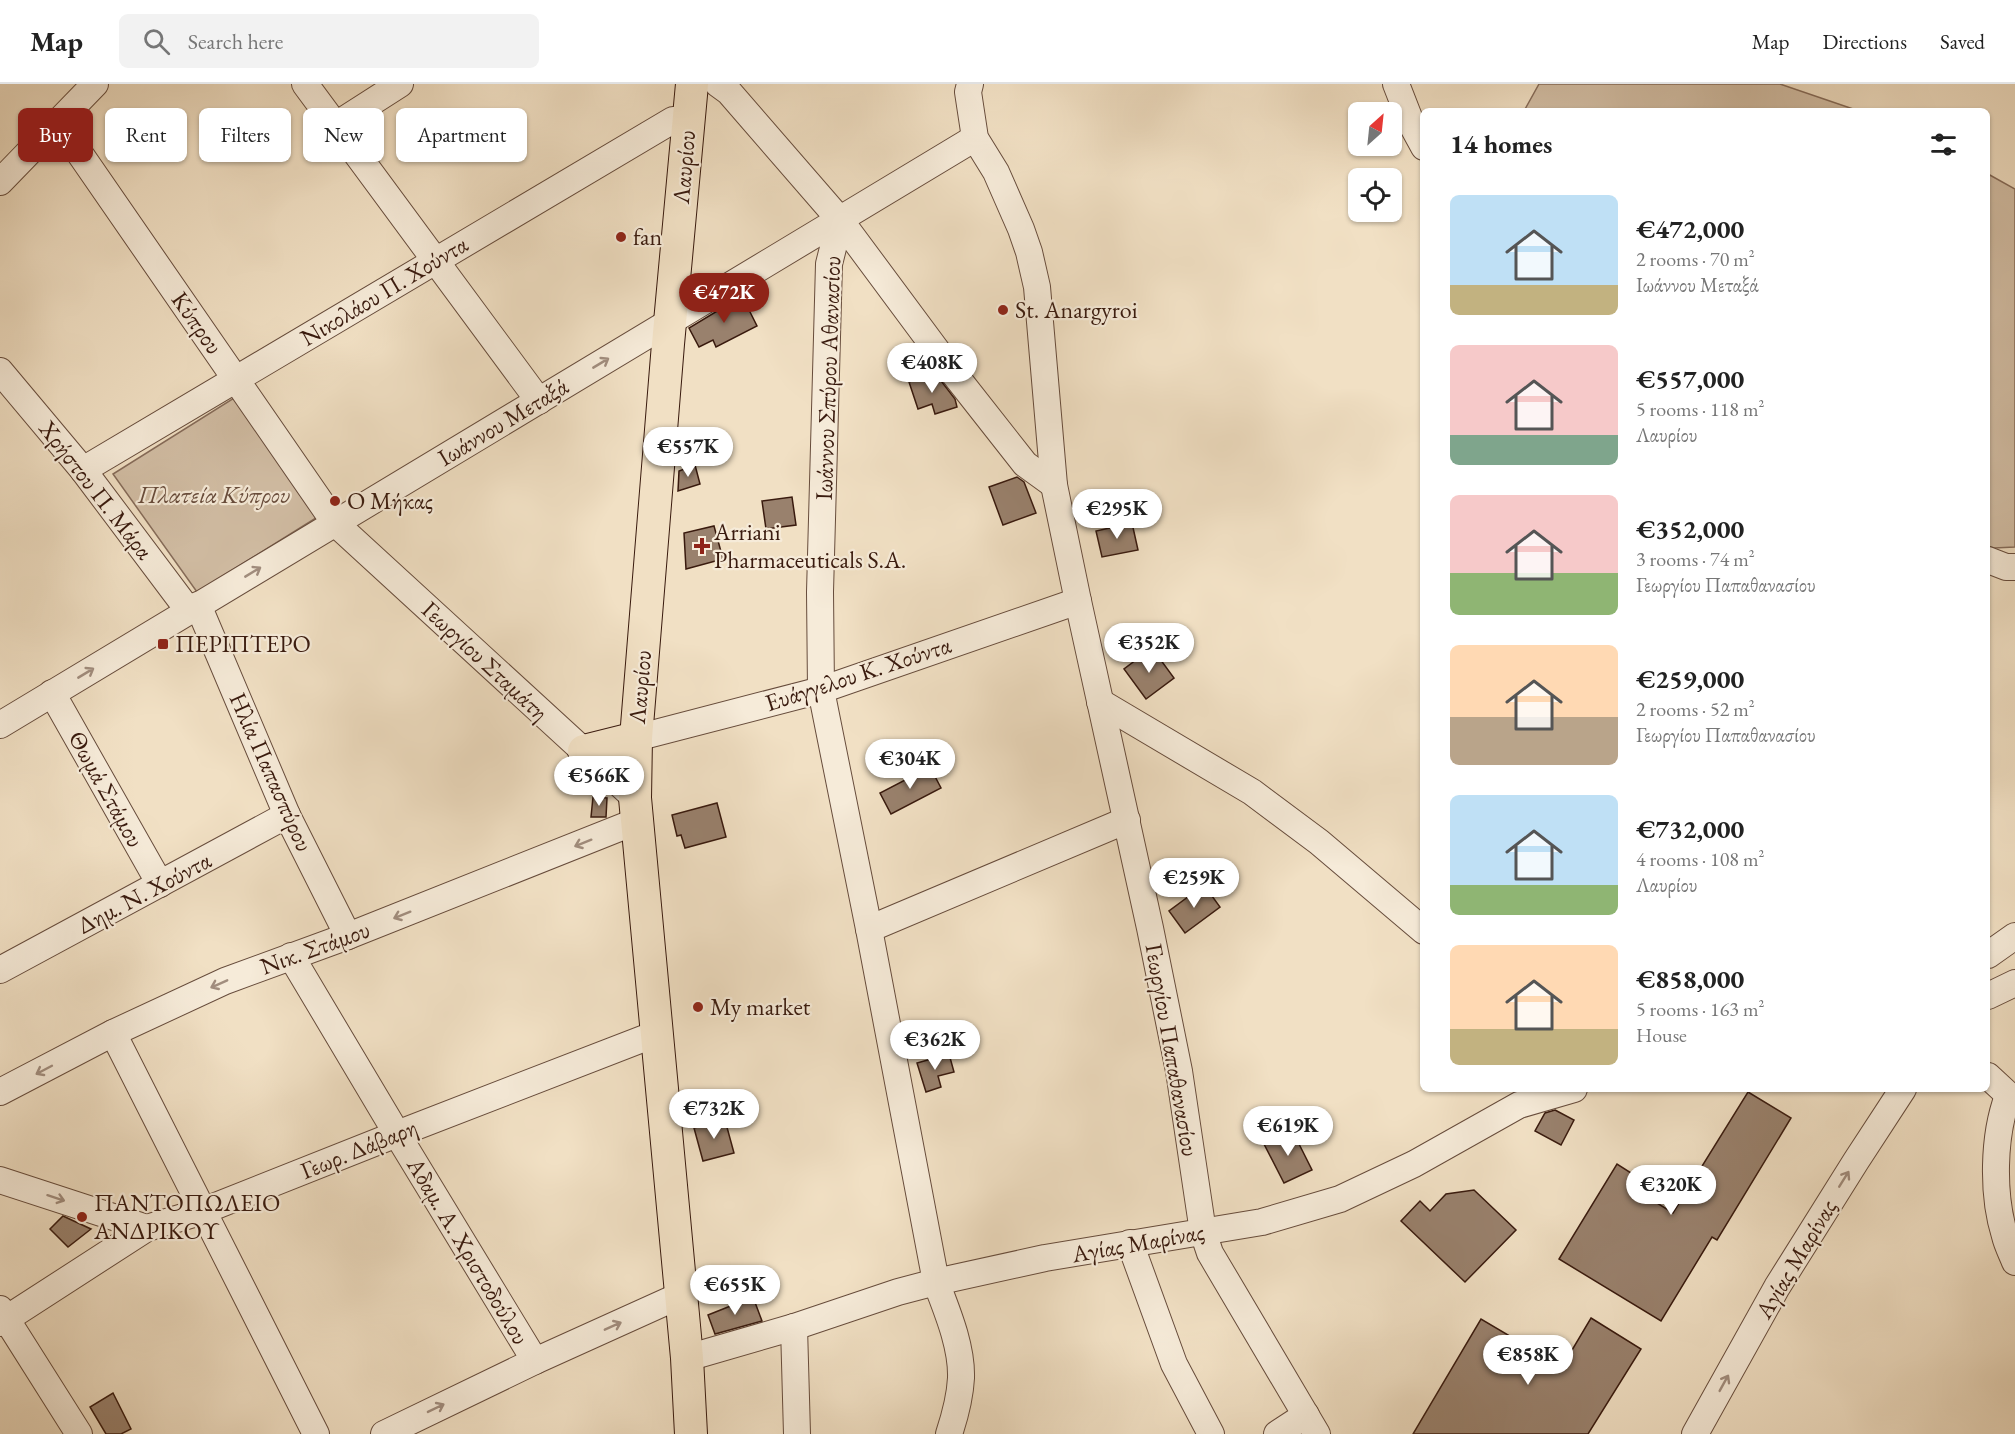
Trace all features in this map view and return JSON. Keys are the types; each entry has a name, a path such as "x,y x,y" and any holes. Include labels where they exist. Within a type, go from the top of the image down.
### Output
{"main road":[{"name":"Λαυρίου","path":"691,1434 687,1358 636,810 636,738 692,84"},
{"path":"584,751 636,738"}],"street":[{"path":"72,108 95,84"},
{"path":"305,84 323,108"},
{"path":"363,108 400,84"},
{"path":"718,84 729,92 840,220 955,375 1025,464 1054,485"},
{"name":"Γεωργίου Παπαθανασίου","path":"970,84 968,92 975,138 996,172 1021,229 1037,287 1054,485 1179,1071 1203,1232 1210,1253 1312,1424"},
{"path":"1396,84 1420,140"},
{"name":"Νικολάου Π. Χούντα","path":"83,470 674,120 688,122"},
{"name":"Ιωάννου Μεταξά","path":"0,725 975,138"},
{"path":"0,182 19,162"},
{"name":"Κύπρου","path":"86,162 335,523"},
{"path":"363,162 538,401"},
{"name":"Ιωάννου Σπύρου Αθανασίου","path":"840,220 829,264 820,592 821,690 936,1282 952,1328 960,1363 960,1393 949,1434"},
{"name":"Χρήστου Π. Μάρα","path":"0,371 194,608"},
{"name":"Γεωργίου Σταμάτη","path":"335,523 584,751 636,810"},
{"path":"1990,561 2006,567 2015,567"},
{"name":"Ευάγγελου Κ. Χούντα","path":"636,738 821,690 1077,601"},
{"name":"Ηλία Παπασπύρου","path":"194,608 287,815 348,936"},
{"name":"Θωμά Στάμου","path":"52,693 160,884"},
{"path":"1100,702 1252,792 1319,842 1420,928"},
{"name":"Νικ. Στάμου","path":"0,1092 113,1033 225,981 348,936 636,810"},
{"name":"Δημ. Ν. Χούντα","path":"0,970 287,815"},
{"path":"869,929 1127,820"},
{"path":"1990,954 2015,936"},
{"name":"Αδαμ. Α. Χριστοδούλου","path":"291,956 535,1361"},
{"path":"1990,995 2015,983"},
{"path":"113,1033 316,1434"},
{"name":"Γεωρ. Δάβαρη","path":"2,1317 147,1228 203,1211 658,1033"},
{"path":"1990,1078 2012,1099 2001,1116 1997,1197 2004,1236 2015,1263"},
{"name":"Αγίας Μαρίνας","path":"687,1358 936,1282 1045,1258 1262,1222 1340,1199 1414,1164 1519,1105 1564,1092"},
{"name":"Αγίας Μαρίνας","path":"1695,1434 1778,1287 1901,1092"},
{"path":"0,1180 147,1228"},
{"path":"1130,1243 1174,1364 1211,1434"},
{"path":"384,1434 535,1361 681,1295"},
{"path":"2,1317 80,1434"},
{"path":"794,1327 797,1434"},
{"path":"1277,1434 1312,1424"}],"green space":[{"path":"1539,84 1780,84 1850,108 1526,108"},
{"path":"1990,175 2015,189 2015,547 1990,547"},
{"name":"Πλατεία Κύπρου","path":"234,398 316,518 197,592 113,474"}],"building":[{"path":"742,296 757,326 716,347 713,340 699,347 689,328"},
{"path":"935,373 955,399 957,407 935,414 932,404 918,409 909,382"},
{"path":"695,465 700,484 678,491 679,471"},
{"path":"1017,477 1024,482 1036,513 1003,525 989,487"},
{"path":"792,497 796,525 766,529 762,501"},
{"path":"1132,523 1138,550 1102,557 1096,531"},
{"name":"Arriani Pharmaceuticals S.A.","path":"714,526 723,559 686,569 684,533"},
{"path":"1152,648 1174,678 1146,699 1124,669"},
{"path":"930,767 941,788 891,814 880,793"},
{"path":"593,797 607,798 606,817 591,817"},
{"path":"717,803 726,837 685,848 681,835 677,836 672,815"},
{"path":"1204,885 1220,907 1185,933 1169,911"},
{"path":"949,1054 954,1072 938,1076 941,1087 926,1092 917,1063"},
{"path":"1748,1092 1791,1118 1717,1240 1712,1237 1661,1321 1559,1259 1617,1164 1650,1185 1644,1195 1673,1213"},
{"path":"1555,1110 1574,1120 1561,1145 1535,1131 1545,1113"},
{"path":"725,1120 734,1153 703,1161 694,1128"},
{"path":"1292,1130 1312,1170 1284,1183 1264,1144"},
{"path":"1474,1190 1516,1230 1465,1282 1401,1221 1420,1201 1430,1211 1446,1194"},
{"path":"63,1216 91,1229 68,1247 50,1229"},
{"path":"753,1297 762,1321 715,1334 708,1315"},
{"path":"1591,1318 1641,1349 1588,1434 1413,1434 1481,1319 1562,1367"},
{"path":"113,1393 131,1429 121,1434 106,1434 90,1407"}],"place":[{"name":"fan","path":"621,237"},
{"name":"St. Anargyroi","path":"1003,310"},
{"name":"Ο Μήκας","path":"335,501"},
{"name":"Arriani Pharmaceuticals S.A.","path":"702,546"},
{"name":"ΠΕΡΙΠΤΕΡΟ","path":"163,644"},
{"name":"My market","path":"698,1007"},
{"name":"ΠΑΝΤΟΠΩΛΕΙΟ ΑΝΔΡΙΚΟΥ","path":"82,1217"}]}
